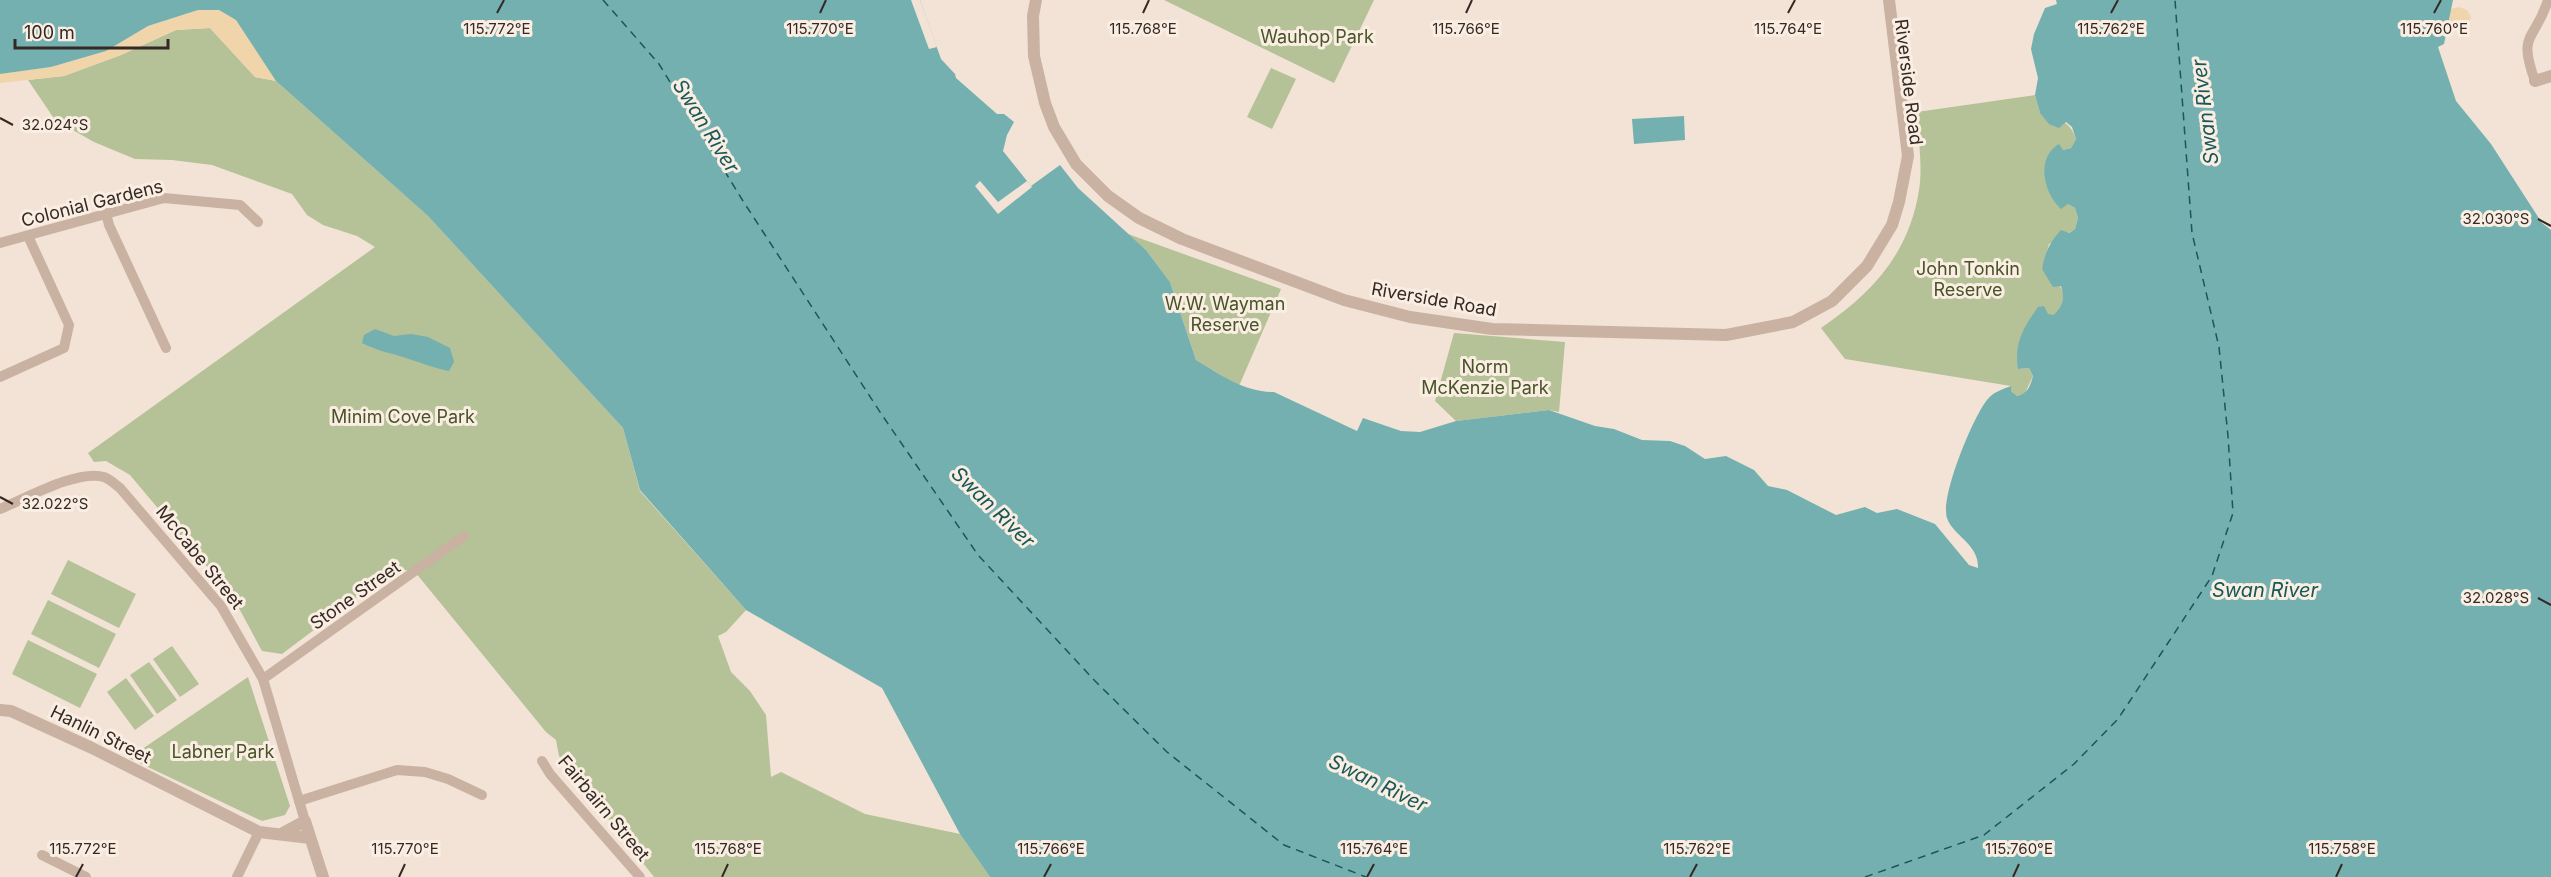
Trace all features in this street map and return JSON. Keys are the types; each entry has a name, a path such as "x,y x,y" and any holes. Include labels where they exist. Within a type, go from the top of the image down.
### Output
{"street":[{"name":"Riverside Road","path":"1036,0 1033,16 1034,56 1045,103 1054,127 1076,164 1108,196 1139,218 1182,239 1344,300 1410,317 1473,328 1574,333 1726,335 1793,322 1832,301 1860,275 1874,258 1892,225 1908,156 1889,0"},
{"name":"Riverside Road","path":"1881,0 1900,154 1904,168"},
{"path":"2548,0 2527,43 2527,59 2535,81 2551,76"},
{"name":"Colonial Gardens","path":"0,243 164,198 240,205 258,222"},
{"path":"106,213 109,225 166,348"},
{"path":"0,376 64,348 69,326 28,236"},
{"name":"McCabe Street","path":"0,509 67,481 89,477 105,477 120,488 220,606 263,679 298,801 323,877"},
{"name":"Stone Street","path":"263,679 464,536"},
{"name":"Hanlin Street","path":"0,710 11,711 92,748 259,832 283,833 310,838"},
{"name":"Fairbairn Street","path":"542,761 550,774 640,877"},
{"path":"298,801 397,770 425,772 448,779 482,795"},
{"path":"283,833 305,821"},
{"path":"237,877 259,832"},
{"path":"42,855 86,877"}],"green space":[{"name":"Wauhop Park","path":"1164,0 1374,0 1334,83"},
{"name":"Minim Cove Park","path":"210,28 255,77 276,81 428,216 623,428 640,491 746,610 726,632 718,636 731,672 750,691 766,715 771,777 781,772 865,814 960,834 990,877 654,877 559,756 556,740 546,732 415,572 392,571 282,654 262,651 234,599 130,475 106,461 94,462 88,453 375,247 357,236 323,225 307,215 292,194 212,165 172,160 135,159 94,142 55,120 28,80 64,76 121,55 176,30"},
{"path":"1271,68 1296,79 1272,129 1247,117"},
{"name":"John Tonkin Reserve","path":"2035,95 2040,113 2066,124 2076,139 2071,148 2063,150 2068,204 2075,208 2078,218 2075,229 2049,244 2042,269 2062,289 2063,300 2055,315 2048,315 2019,369 2029,368 2033,376 2025,393 2017,396 2011,391 2011,386 1845,359 1821,328 1872,286 1897,253 1907,234 1920,181 1917,112"},
{"name":"W.W. Wayman Reserve","path":"1128,234 1281,289 1239,386 1196,360 1170,282 1146,250"},
{"name":"Norm McKenzie Park","path":"1454,333 1565,342 1559,412 1549,410 1456,421 1435,401"},
{"path":"68,560 136,594 119,628 51,594"},
{"path":"48,600 116,634 99,668 31,634"},
{"path":"28,640 97,674 80,708 12,674"},
{"path":"172,646 199,684 180,697 153,659"},
{"path":"149,662 177,700 157,714 130,675"},
{"name":"Labner Park","path":"248,677 290,806 285,815 262,821 129,758"},
{"path":"126,678 154,716 135,730 107,692"}],"sand":[{"path":"2459,7 2467,10 2471,17 2466,30 2462,32 2448,26 2451,9"},
{"path":"198,10 219,10 236,20 276,81 255,77 210,28 176,30 121,55 64,76 0,83 0,74 51,67 106,51 148,26"}],"water":[{"name":"Swan River","path":"0,0 920,0 941,59 956,78 997,114 1004,114 1014,122 1007,135 1003,151 1031,186 1060,165 1078,188 1146,250 1170,282 1196,360 1224,377 1253,389 1274,392 1357,431 1363,418 1401,431 1420,432 1456,421 1549,410 1595,426 1614,429 1642,440 1670,441 1685,446 1705,459 1726,456 1754,470 1768,486 1787,490 1836,515 1865,507 1877,513 1897,509 1935,524 1969,565 1978,568 1970,546 1947,518 1948,493 1966,439 1989,397 2011,386 2011,391 2017,396 2024,393 2030,386 2033,376 2029,368 2018,369 2017,351 2021,336 2038,307 2044,306 2048,314 2054,315 2061,305 2063,295 2061,286 2053,287 2042,269 2046,252 2054,239 2061,230 2069,233 2075,229 2078,218 2075,208 2068,204 2061,209 2055,202 2045,176 2047,158 2051,150 2059,144 2063,150 2071,148 2076,139 2072,127 2066,122 2059,128 2049,124 2040,113 2035,95 2038,78 2031,49 2034,34 2045,8 2057,4 2056,0 2453,0 2444,44 2438,47 2456,101 2491,144 2542,223 2551,230 2551,877 990,877 960,834 882,688 746,610 640,490 623,428 428,216 276,81 236,20 219,10 198,10 148,26 106,51 51,67 0,74"},
{"path":"1684,116 1685,140 1634,144 1632,119"},
{"path":"375,329 394,336 411,334 428,337 450,348 454,362 449,371 362,343 364,335"}],"pier":[{"path":"911,0 920,0 937,47 929,49"},
{"path":"980,181 998,202 1027,181 1032,187 998,214 975,186"}],"ferry route":[{"path":"603,0 659,64 743,201 882,415 978,555 1095,681 1167,752 1284,845 1366,877"},
{"path":"1865,877 1984,835 2074,764 2118,719 2212,576 2233,513 2219,347 2192,233 2175,0"}]}
